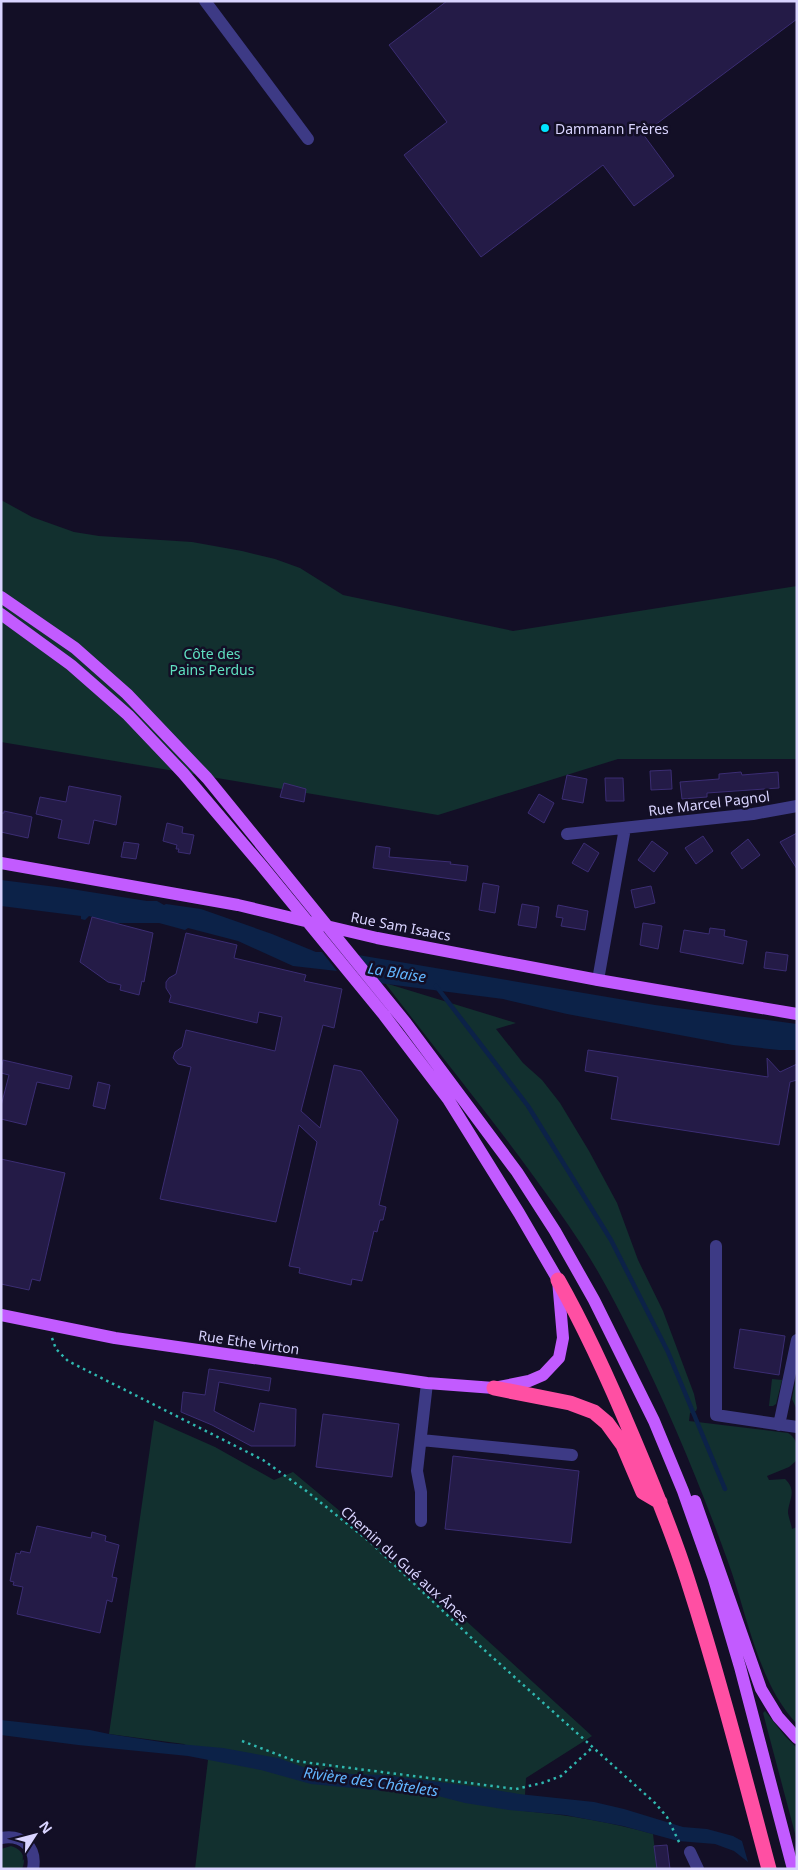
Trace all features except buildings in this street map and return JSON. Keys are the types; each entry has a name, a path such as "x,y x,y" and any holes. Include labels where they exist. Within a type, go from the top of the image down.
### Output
{"highway":[{"path":"558,1280 579,1316 618,1400 660,1502 687,1577 735,1741 769,1869"},
{"path":"494,1388 570,1403 594,1412 607,1423 623,1445 643,1492 660,1502"}],"main road":[{"path":"1,597 75,648 127,694 207,778 406,1023 517,1172 555,1231 594,1300 654,1421 683,1491 714,1579 740,1667 793,1869"},
{"path":"1,614 71,665 128,715 183,773 262,866 348,971 448,1100 486,1159 558,1280"},
{"name":"Rue Sam Isaacs","path":"1,863 238,905 377,938 598,980 797,1014"},
{"name":"Rue Ethe Virton","path":"1,1315 115,1338 427,1383 494,1388 536,1379 549,1370 558,1358 563,1338 558,1280"},
{"path":"683,1491 696,1501 761,1689 778,1718 797,1738"}],"street":[{"path":"205,1 308,139"},
{"name":"Rue Marcel Pagnol","path":"567,834 753,814 797,806"},
{"path":"598,980 625,828"},
{"path":"716,1246 716,1415 797,1427"},
{"path":"779,1425 797,1340"},
{"path":"421,1521 421,1492 417,1471 427,1383"},
{"path":"421,1440 572,1456"},
{"path":"1,1838 17,1837 24,1841 33,1854 33,1869"},
{"path":"690,1852 698,1869"}],"path":[{"name":"Chemin du Gué aux Ânes","path":"45,1324 56,1349 68,1362 263,1460 306,1490 370,1542 480,1647 655,1803 667,1817 683,1850 690,1852"},
{"path":"242,1741 295,1761 516,1789 561,1776 593,1748"}],"green space":[{"name":"Côte des Pains Perdus","path":"1,500 32,517 74,532 99,536 192,542 242,551 275,559 300,568 343,595 513,631 797,586 797,759 618,759 438,815 1,742"},
{"path":"385,983 516,1023 496,1029 523,1063 542,1080 560,1103 617,1203 638,1260 663,1311 694,1394 697,1408 696,1411 690,1413 689,1421 788,1433 794,1438 797,1449 796,1461 789,1467 767,1476 769,1480 785,1479 789,1483 792,1492 788,1513 792,1529 797,1527 797,1724 783,1707 763,1667 727,1559 694,1473 645,1361 620,1311 588,1255 556,1207 494,1123"},
{"path":"797,1372 797,1410 792,1399"},
{"path":"772,1379 782,1380 776,1404 769,1406"},
{"path":"154,1420 215,1447 274,1480 293,1472 407,1567 592,1736 526,1778 524,1811 589,1820 653,1834 657,1869 195,1869 208,1760 184,1744 109,1734"},
{"path":"765,1711 797,1748 797,1841 763,1713"},
{"path":"11,1846 18,1849 23,1855 22,1869 1,1869 1,1849"}],"water":[{"path":"1,880 157,901 164,905 201,909 316,952 322,952 337,971 293,966 238,941 188,928 185,930 159,923 111,923 89,916 85,920 81,919 81,916 1,906"},
{"name":"La Blaise","path":"358,955 655,1005 797,1024 797,1050 733,1045 567,1014 503,999 379,983"},
{"name":"Rivière des Châtelets","path":"1,1720 90,1730 168,1743 223,1748 278,1758 306,1768 351,1774 384,1775 519,1794 594,1802 683,1827 707,1829 733,1836 742,1841 748,1862 734,1851 715,1844 678,1841 623,1826 565,1815 509,1810 465,1803 438,1796 311,1784 261,1770 188,1756 1,1735"}],"waterway":[{"path":"436,986 528,1106 611,1240 668,1352 725,1489"}],"place":[{"name":"Dammann Frères","path":"545,128"}]}
